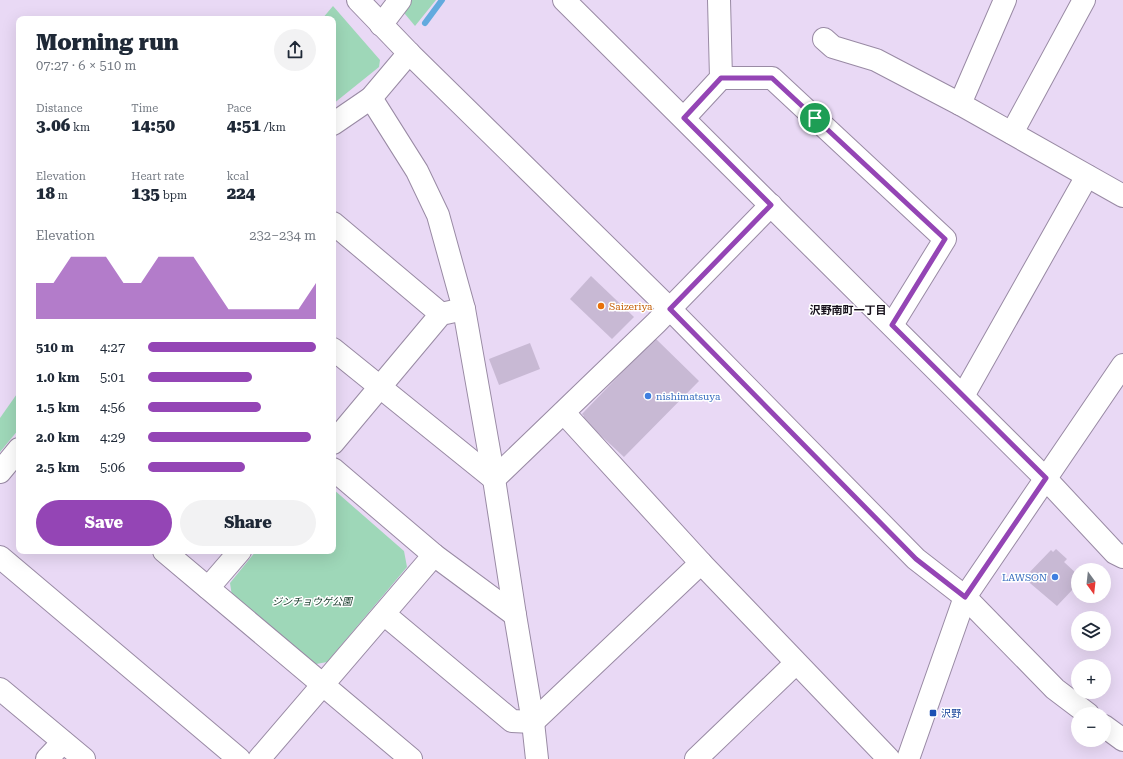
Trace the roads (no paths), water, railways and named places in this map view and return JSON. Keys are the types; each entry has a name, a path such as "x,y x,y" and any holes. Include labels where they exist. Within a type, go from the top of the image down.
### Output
{"street":[{"path":"358,0 408,53 670,309 916,559 965,597 1055,689 1079,707"},
{"path":"381,25 400,0"},
{"path":"564,0 1046,478 1115,553 1123,557"},
{"path":"684,118 721,78 719,0"},
{"path":"960,104 1005,0"},
{"path":"1012,133 1084,0"},
{"path":"824,39 833,47 876,60 960,104 1123,196"},
{"path":"336,122 371,98 408,53"},
{"path":"721,78 772,78 945,239 892,325"},
{"path":"371,98 417,171 438,216 464,309 494,479 533,722 537,759"},
{"path":"963,396 1087,176"},
{"path":"494,479 670,309 771,205"},
{"path":"336,226 441,314"},
{"path":"336,439 441,314 464,309"},
{"path":"336,351 494,479"},
{"path":"908,759 965,597 1123,365"},
{"path":"564,413 701,563 889,759"},
{"path":"0,472 16,453"},
{"path":"336,472 434,555 515,615"},
{"path":"168,554 411,759"},
{"path":"208,588 237,554"},
{"path":"259,759 434,555"},
{"path":"0,557 239,759"},
{"path":"384,614 512,721 533,722 701,563"},
{"path":"696,759 796,663"},
{"path":"0,689 84,759"},
{"path":"1111,731 1123,740"},
{"path":"48,759 62,742"}],"waterway":[{"path":"425,23 442,0"}],"place":[{"name":"Saizeriya","path":"601,306"},
{"name":"nishimatsuya","path":"648,396"},
{"name":"LAWSON","path":"1055,577"},
{"name":"沢野","path":"933,713"}],"district":[{"name":"沢野南町一丁目","path":"848,310"}],"park label":[{"name":"ジンチョウゲ公園","path":"312,601"}]}
